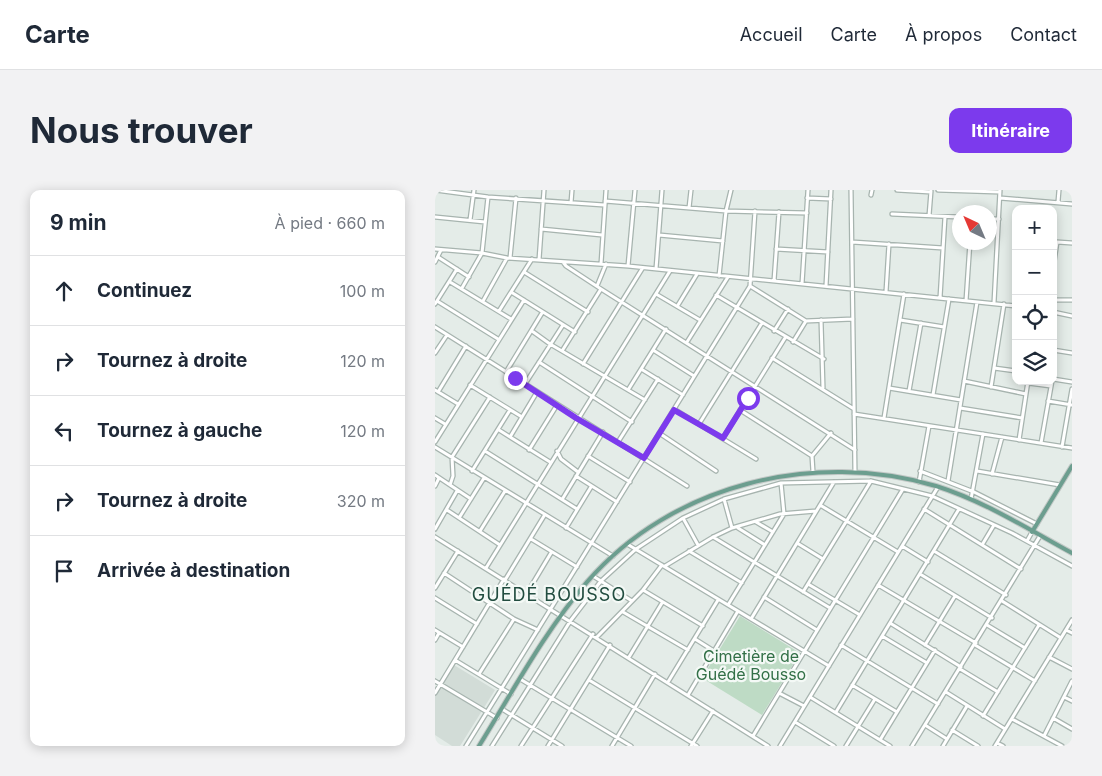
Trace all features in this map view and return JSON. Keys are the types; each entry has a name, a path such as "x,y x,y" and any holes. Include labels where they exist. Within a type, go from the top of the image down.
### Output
{"main road":[{"path":"1033,532 1072,466"},
{"path":"479,746 562,614 593,575 627,544 660,521 707,497 764,479 813,472 878,473 938,487 971,499 1072,553"}],"street":[{"path":"435,190 474,192 488,196 571,203 633,204 726,211 755,210 807,213"},
{"path":"539,260 544,190"},
{"path":"571,203 572,190"},
{"path":"601,264 606,190"},
{"path":"628,266 635,190"},
{"path":"656,269 662,190"},
{"path":"689,208 691,190"},
{"path":"719,276 726,211 731,190"},
{"path":"802,284 808,190"},
{"path":"825,286 831,190"},
{"path":"851,190 855,472"},
{"path":"871,195 872,190"},
{"path":"897,190 931,191 929,216"},
{"path":"938,190 1000,191 994,303"},
{"path":"1058,202 1059,190"},
{"path":"470,220 474,192"},
{"path":"462,288 482,253 488,196"},
{"path":"483,301 508,258 516,198"},
{"path":"807,198 831,199"},
{"path":"1000,198 1072,204"},
{"path":"466,746 750,286 755,210"},
{"path":"774,281 779,212"},
{"path":"892,214 952,218"},
{"path":"435,216 485,222"},
{"path":"940,298 945,217"},
{"path":"541,229 602,235"},
{"path":"659,235 723,241"},
{"path":"852,242 943,248"},
{"path":"1056,250 1057,242 1072,242"},
{"path":"886,292 889,244"},
{"path":"435,249 482,253 508,258 628,266 1012,305"},
{"path":"776,249 828,252"},
{"path":"435,262 441,250"},
{"path":"966,301 969,250"},
{"path":"438,257 469,277"},
{"path":"499,311 532,260"},
{"path":"563,262 566,266 601,289 708,355 855,450"},
{"path":"597,286 606,264"},
{"path":"583,364 642,268"},
{"path":"457,269 436,303 498,338"},
{"path":"486,568 576,418 605,375 669,271"},
{"path":"524,272 588,312"},
{"path":"678,305 697,274"},
{"path":"687,342 728,277"},
{"path":"450,282 511,319"},
{"path":"750,286 806,321 853,319"},
{"path":"562,351 601,289"},
{"path":"511,292 575,332"},
{"path":"656,294 678,305 700,320"},
{"path":"884,418 904,294"},
{"path":"717,296 785,338 824,359"},
{"path":"933,395 949,299"},
{"path":"435,442 498,338 524,300"},
{"path":"1057,300 1072,300"},
{"path":"948,481 977,302"},
{"path":"991,387 1004,304"},
{"path":"774,331 788,309"},
{"path":"506,372 542,312"},
{"path":"1057,313 1072,316"},
{"path":"821,320 824,359 823,388"},
{"path":"900,320 944,327"},
{"path":"793,342 806,321"},
{"path":"699,424 762,323"},
{"path":"909,391 921,323"},
{"path":"525,384 563,325"},
{"path":"435,327 576,418 603,432 687,486"},
{"path":"628,390 666,329"},
{"path":"532,331 550,344 645,400"},
{"path":"435,353 447,335"},
{"path":"723,438 785,338"},
{"path":"458,404 437,391 465,346"},
{"path":"653,350 695,376"},
{"path":"1057,351 1072,353"},
{"path":"772,358 854,409"},
{"path":"539,362 632,422"},
{"path":"994,368 1012,370"},
{"path":"641,369 683,395"},
{"path":"618,442 657,379"},
{"path":"1057,380 1072,382"},
{"path":"964,381 1026,394"},
{"path":"470,385 522,417"},
{"path":"1019,440 1028,385"},
{"path":"1041,443 1051,386 1045,385"},
{"path":"889,388 961,400"},
{"path":"1063,447 1072,389"},
{"path":"510,437 537,392"},
{"path":"450,485 453,476 452,457 490,397"},
{"path":"1048,401 1071,405"},
{"path":"529,450 557,405"},
{"path":"960,408 1022,418"},
{"path":"473,471 510,410"},
{"path":"674,410 756,459"},
{"path":"740,410 812,456"},
{"path":"854,414 1072,448"},
{"path":"435,418 445,424"},
{"path":"919,482 929,426"},
{"path":"499,430 550,462"},
{"path":"563,498 603,432"},
{"path":"659,433 716,472"},
{"path":"813,472 812,456 831,433"},
{"path":"971,499 974,492 983,434"},
{"path":"991,474 1002,437"},
{"path":"435,447 544,516 593,542 613,556"},
{"path":"485,451 563,498 577,509"},
{"path":"557,451 561,460 591,487 617,502"},
{"path":"588,456 630,482"},
{"path":"977,471 1060,486"},
{"path":"921,472 974,492 1037,524"},
{"path":"1067,474 1072,477"},
{"path":"435,476 471,499"},
{"path":"435,486 439,478"},
{"path":"459,518 484,478"},
{"path":"803,592 871,481"},
{"path":"492,746 571,620 601,581 636,550 683,518 724,500 781,483 871,481 932,496 1035,545 1072,566"},
{"path":"751,619 834,482"},
{"path":"728,605 784,514 781,483"},
{"path":"566,528 591,487"},
{"path":"780,746 938,487"},
{"path":"753,736 903,489"},
{"path":"435,529 457,491"},
{"path":"480,531 505,491"},
{"path":"724,500 732,528"},
{"path":"820,505 898,552"},
{"path":"924,509 1021,569"},
{"path":"836,712 959,509"},
{"path":"447,510 500,545"},
{"path":"597,637 623,612 663,566 698,545 732,528 784,514 817,511"},
{"path":"435,693 544,516"},
{"path":"683,518 698,545"},
{"path":"756,522 773,532"},
{"path":"982,545 994,525"},
{"path":"737,527 765,544"},
{"path":"1027,541 1033,532"},
{"path":"912,746 1006,595 1040,536"},
{"path":"713,537 830,608"},
{"path":"435,542 436,538 562,614 768,746"},
{"path":"531,539 551,553 577,567"},
{"path":"797,543 823,559"},
{"path":"627,544 829,666"},
{"path":"901,546 927,562"},
{"path":"435,588 458,551"},
{"path":"689,551 742,583"},
{"path":"934,551 1006,595"},
{"path":"527,593 551,553"},
{"path":"444,573 514,619 538,630"},
{"path":"920,574 991,618"},
{"path":"593,575 633,601"},
{"path":"808,584 860,615"},
{"path":"878,585 1035,681"},
{"path":"643,590 703,626"},
{"path":"925,645 955,596"},
{"path":"764,597 817,630"},
{"path":"435,598 477,624"},
{"path":"668,682 718,600"},
{"path":"1001,602 1061,638"},
{"path":"629,657 662,603"},
{"path":"688,695 738,611"},
{"path":"623,612 688,650"},
{"path":"479,674 514,619"},
{"path":"1003,746 996,744 1072,620"},
{"path":"890,623 998,692"},
{"path":"987,625 1025,648"},
{"path":"983,716 1039,625"},
{"path":"435,630 463,647"},
{"path":"1066,630 1072,633"},
{"path":"435,640 439,633"},
{"path":"521,746 593,634"},
{"path":"882,636 927,663"},
{"path":"695,639 714,651"},
{"path":"548,746 610,645"},
{"path":"841,645 939,704"},
{"path":"880,740 935,650"},
{"path":"1049,657 1072,669"},
{"path":"455,660 511,694"},
{"path":"612,746 655,674"},
{"path":"521,679 631,746"},
{"path":"589,680 691,745 697,746"},
{"path":"435,681 497,718"},
{"path":"1044,736 1072,681"},
{"path":"852,685 897,712"},
{"path":"946,692 1005,730"},
{"path":"779,693 804,706"},
{"path":"810,696 890,746"},
{"path":"1064,697 1072,701"},
{"path":"846,746 875,699"},
{"path":"943,746 967,706"},
{"path":"502,709 562,746"},
{"path":"691,745 713,711"},
{"path":"1053,718 1072,729"},
{"path":"1012,719 1062,746"},
{"path":"795,722 834,746"},
{"path":"925,725 947,739"},
{"path":"953,730 978,746"}],"shaded area":[{"path":"454,665 495,690 460,746 452,746 435,735 435,696"}],"green space":[{"name":"Cimetière de Guédé Bousso","path":"740,616 800,653 762,715 702,678"}],"district":[{"name":"GUÉDÉ BOUSSO","path":"549,594"}],"route":[{"path":"515,378 576,418 603,432 644,458 674,410 723,438 748,398"}]}
